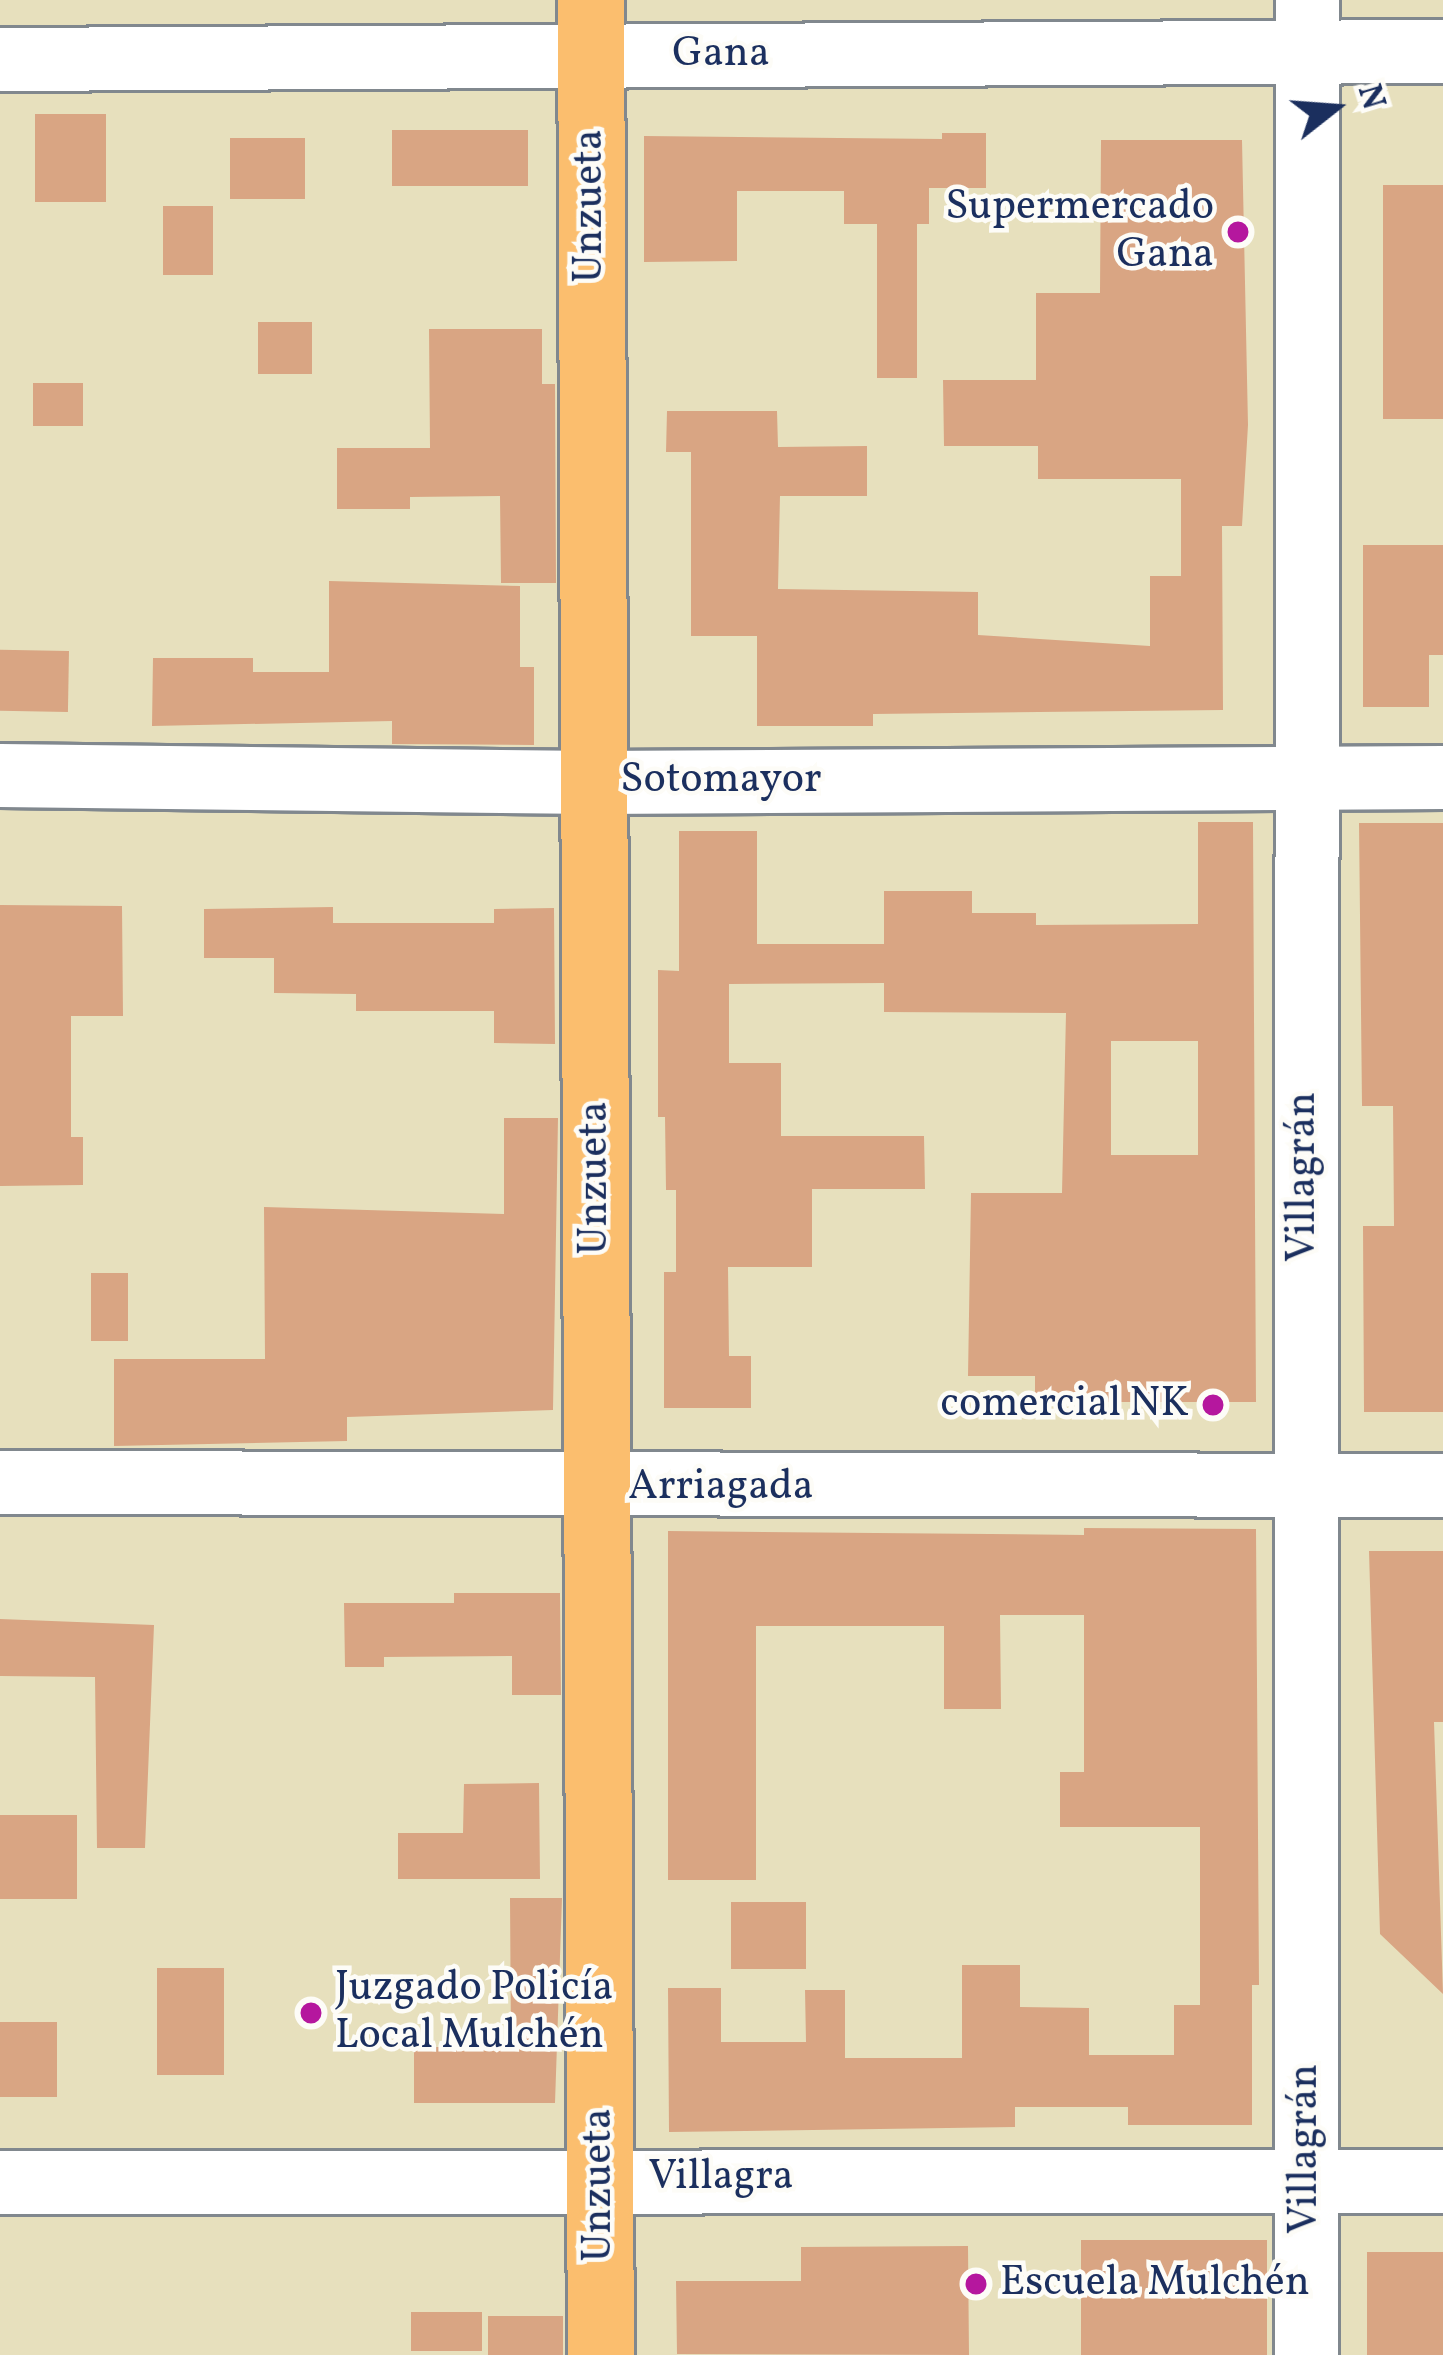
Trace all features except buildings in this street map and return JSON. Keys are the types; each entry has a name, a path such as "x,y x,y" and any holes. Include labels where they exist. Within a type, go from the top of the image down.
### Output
{"main road":[{"name":"Unzueta","path":"591,28 601,2355"}],"street":[{"name":"Gana","path":"0,59 591,28 1307,26 1443,51"},
{"name":"Villagrán","path":"1306,2355 1302,778 1307,26"},
{"name":"Sotomayor","path":"0,775 594,782 1443,777"},
{"name":"Arriagada","path":"0,1482 597,1488 1443,1486"},
{"name":"Villagra","path":"0,2182 600,2177 1443,2182"}],"place":[{"name":"Supermercado Gana","path":"1238,232"},
{"name":"comercial NK","path":"1213,1405"},
{"name":"Juzgado Policía Local Mulchén","path":"311,2013"},
{"name":"Escuela Mulchén","path":"976,2284"}]}
